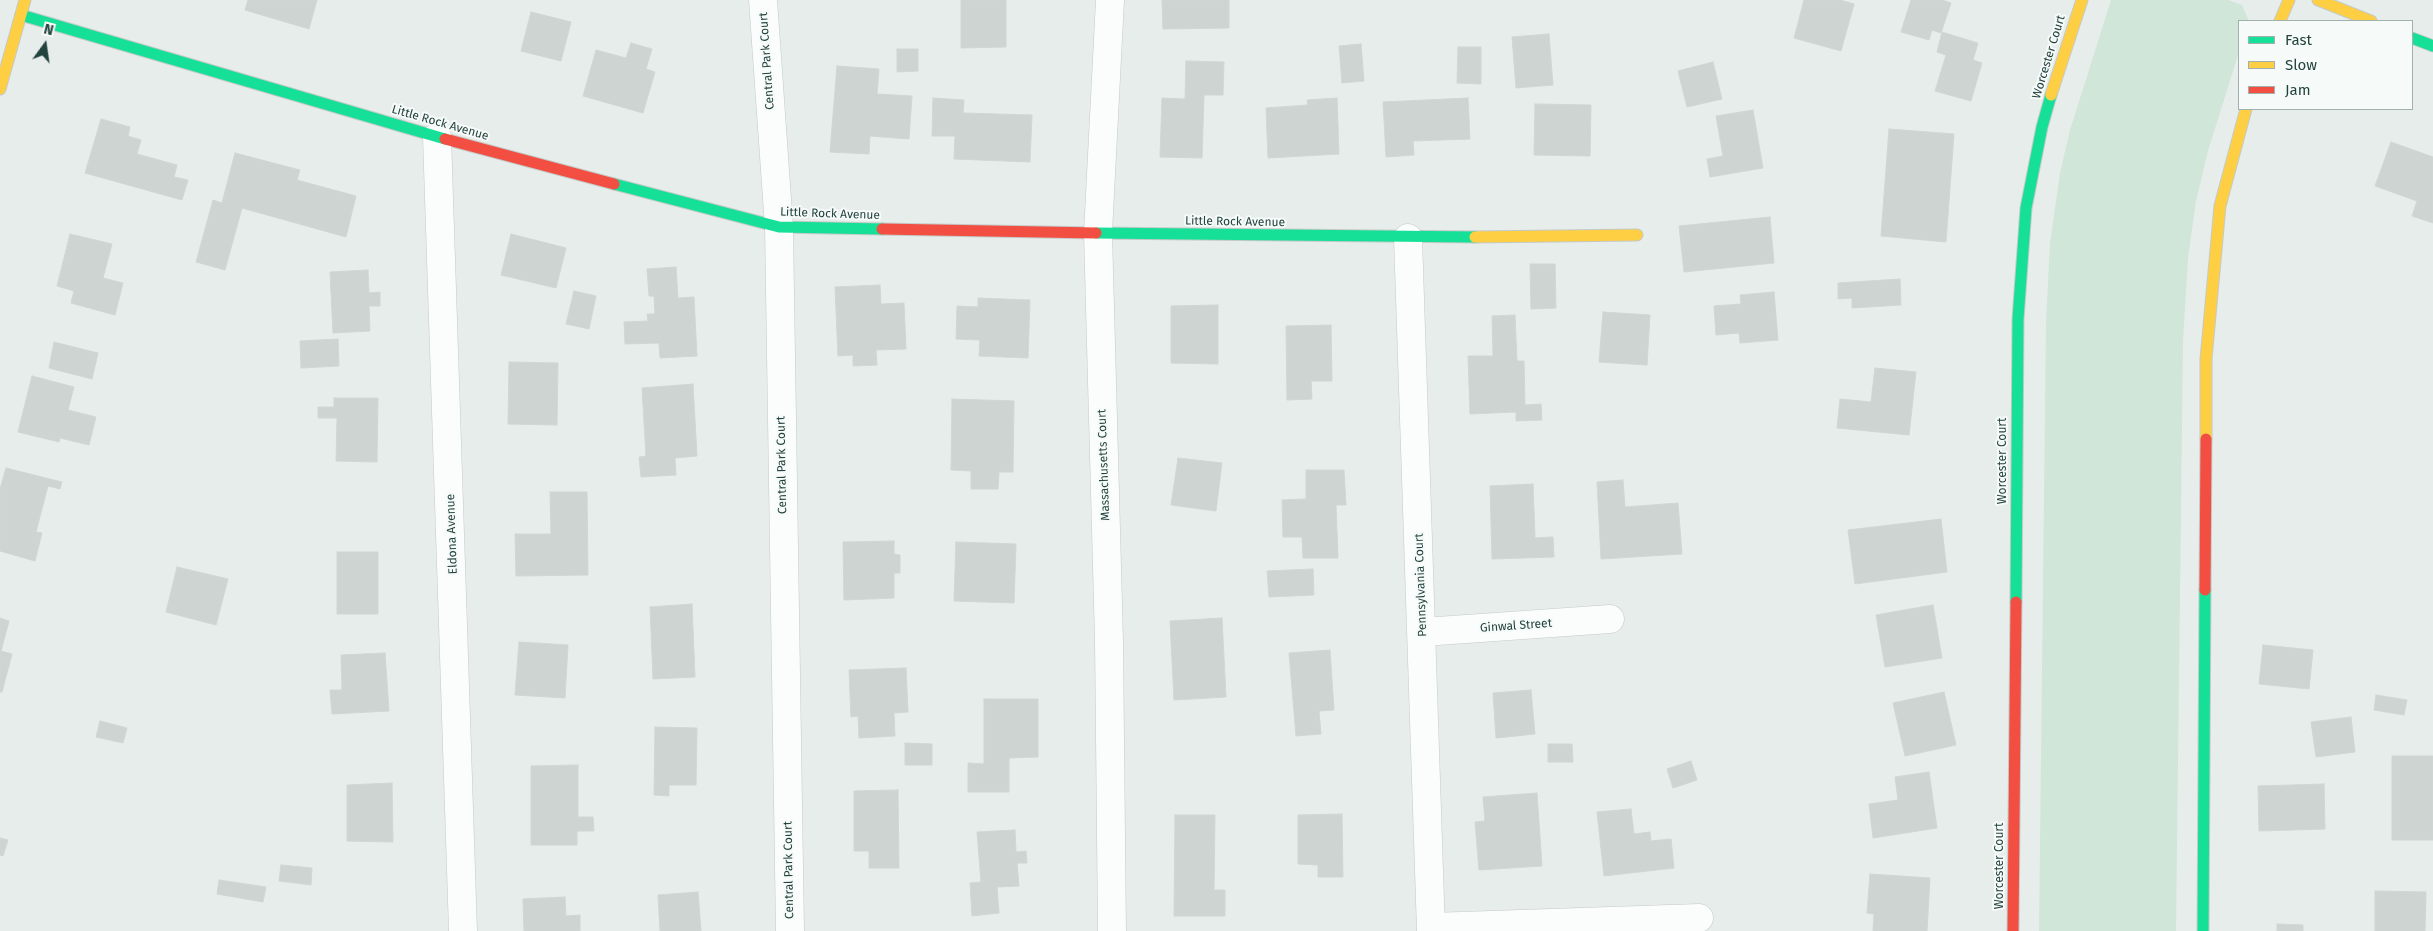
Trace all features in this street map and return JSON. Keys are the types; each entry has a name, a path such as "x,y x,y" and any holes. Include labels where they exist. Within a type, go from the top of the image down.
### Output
{"street":[{"path":"0,89 25,0"},
{"name":"Central Park Court","path":"763,0 779,227 790,931"},
{"name":"Massachusetts Court","path":"1110,0 1098,233 1109,641 1112,931"},
{"name":"Worcester Court","path":"2013,931 2018,319 2026,208 2042,127 2082,0"},
{"path":"2280,20 2289,0"},
{"path":"2318,0 2368,20"},
{"name":"Little Rock Avenue","path":"21,15 437,137 779,227 1408,238 1637,234"},
{"path":"2413,38 2433,46"},
{"path":"2203,931 2206,358 2220,206 2246,110"},
{"name":"Eldona Avenue","path":"437,137 463,931"},
{"name":"Pennsylvania Court","path":"1408,238 1423,632 1431,929"},
{"name":"Ginwal Street","path":"1423,632 1610,619"},
{"path":"1431,929 1699,918"}],"green space":[{"path":"2111,0 2228,0 2242,5 2249,20 2238,20 2238,55 2208,151 2196,201 2188,258 2183,342 2176,931 2039,931 2046,322 2050,243 2060,173 2070,130"}],"building":[{"path":"248,0 317,0 309,29 245,10"},
{"path":"961,0 1006,0 1006,47 961,48"},
{"path":"1162,0 1229,0 1229,28 1163,29"},
{"path":"1804,0 1840,0 1854,4 1841,51 1794,38"},
{"path":"1911,0 1942,0 1951,3 1941,33 1932,30 1929,40 1901,32"},
{"path":"531,12 571,22 561,61 521,51"},
{"path":"1942,32 1978,43 1973,60 1982,63 1971,101 1935,91 1946,55 1937,52"},
{"path":"1549,34 1553,85 1516,88 1512,37"},
{"path":"631,43 652,49 646,69 655,72 643,113 583,96 596,50 626,58"},
{"path":"1361,44 1364,81 1342,83 1339,46"},
{"path":"1458,47 1481,47 1481,84 1457,83"},
{"path":"897,49 918,49 918,71 897,72"},
{"path":"1186,61 1224,62 1223,95 1204,95 1202,158 1160,157 1162,98 1185,99"},
{"path":"1713,62 1722,99 1687,107 1678,71"},
{"path":"837,66 879,69 877,94 912,96 909,139 870,136 869,154 830,152"},
{"path":"933,98 964,100 963,113 1032,115 1030,162 954,159 955,136 932,136"},
{"path":"1337,98 1339,154 1268,158 1266,108 1308,105 1307,100"},
{"path":"1468,98 1470,139 1413,141 1414,155 1386,157 1383,102"},
{"path":"1535,104 1591,105 1590,156 1534,155"},
{"path":"1753,110 1763,168 1710,177 1707,159 1723,156 1716,116"},
{"path":"101,119 130,127 128,136 141,140 137,154 177,165 174,177 188,180 182,200 85,173"},
{"path":"1889,129 1954,134 1946,242 1881,236"},
{"path":"2391,142 2433,157 2433,223 2412,216 2417,201 2375,186"},
{"path":"235,153 300,170 297,180 356,196 346,237 242,208 225,270 196,262 213,200 222,203"},
{"path":"1770,217 1774,263 1684,272 1679,226"},
{"path":"70,234 112,244 103,278 123,283 115,315 71,303 74,291 57,286"},
{"path":"511,234 566,248 556,288 501,275"},
{"path":"1530,264 1555,264 1556,308 1531,309"},
{"path":"676,267 678,298 694,297 697,356 660,358 659,343 625,344 624,322 648,321 647,314 655,314 654,296 649,296 647,269"},
{"path":"368,270 369,293 380,292 380,306 369,306 370,331 333,333 330,272"},
{"path":"1900,279 1901,305 1852,308 1852,298 1838,299 1838,283"},
{"path":"880,285 881,304 904,303 906,349 876,350 877,365 853,366 853,355 838,356 835,287"},
{"path":"574,291 596,296 589,329 566,324"},
{"path":"1774,292 1778,340 1740,343 1739,333 1716,335 1714,306 1741,304 1740,295"},
{"path":"978,298 1030,300 1028,358 979,356 980,340 956,339 957,306 978,307"},
{"path":"1218,305 1218,364 1171,363 1171,306"},
{"path":"1603,312 1650,315 1647,365 1599,362"},
{"path":"1515,315 1517,361 1524,361 1525,405 1541,404 1542,420 1516,421 1516,412 1470,414 1468,356 1493,356 1492,316"},
{"path":"1331,325 1332,381 1311,381 1312,399 1287,400 1286,326"},
{"path":"338,339 339,366 301,368 300,341"},
{"path":"54,342 98,353 92,379 49,368"},
{"path":"509,362 558,363 557,425 508,424"},
{"path":"1875,368 1916,372 1909,435 1837,428 1840,399 1871,402"},
{"path":"32,376 74,387 68,410 96,417 89,445 60,438 59,442 18,432"},
{"path":"693,384 697,456 675,458 676,475 641,477 639,457 646,456 642,388"},
{"path":"334,398 378,398 377,462 336,461 337,418 318,418 318,407 334,407"},
{"path":"952,399 1014,401 1013,472 999,472 998,489 971,489 971,471 951,470"},
{"path":"1178,458 1222,463 1216,511 1171,505"},
{"path":"6,468 62,482 60,489 48,486 36,532 42,533 35,561 0,551 0,489"},
{"path":"1306,470 1344,470 1346,505 1336,505 1338,558 1303,558 1302,537 1283,537 1282,500 1306,499"},
{"path":"1623,480 1625,507 1678,503 1682,554 1601,559 1597,482"},
{"path":"1533,484 1535,538 1553,537 1554,557 1492,559 1490,486"},
{"path":"550,492 587,492 588,575 516,576 515,534 551,534"},
{"path":"1941,519 1947,572 1855,584 1848,530"},
{"path":"894,541 894,554 900,555 900,573 894,573 894,598 844,600 843,542"},
{"path":"956,542 1016,544 1014,603 954,601"},
{"path":"337,552 378,552 378,614 337,614"},
{"path":"177,567 228,579 216,625 166,612"},
{"path":"1313,569 1314,595 1269,597 1267,571"},
{"path":"692,604 695,677 653,679 650,607"},
{"path":"1933,605 1942,658 1885,667 1876,615"},
{"path":"0,618 9,621 1,651 12,654 2,692 0,692"},
{"path":"1222,618 1226,697 1174,700 1170,621"},
{"path":"519,642 568,645 565,698 515,695"},
{"path":"2263,645 2313,650 2309,689 2259,684"},
{"path":"1330,650 1334,710 1319,711 1321,734 1296,736 1289,653"},
{"path":"385,653 389,711 332,714 330,690 342,690 341,655"},
{"path":"906,668 908,712 894,713 895,736 859,738 858,716 851,717 849,670"},
{"path":"1531,690 1535,734 1496,738 1493,693"},
{"path":"1944,692 1956,745 1905,756 1893,703"},
{"path":"2376,695 2407,700 2404,715 2374,710"},
{"path":"984,699 1038,699 1038,757 1009,758 1009,792 968,792 968,763 984,764"},
{"path":"2351,717 2355,752 2316,757 2311,722"},
{"path":"100,721 127,728 123,743 96,737"},
{"path":"655,727 697,728 696,785 669,785 669,796 654,795"},
{"path":"905,743 932,744 932,765 905,765"},
{"path":"1548,744 1572,744 1573,762 1548,762"},
{"path":"2392,756 2433,756 2433,840 2392,840"},
{"path":"1691,761 1697,780 1673,788 1667,769"},
{"path":"578,765 578,817 593,817 594,831 577,831 577,845 531,845 531,766"},
{"path":"1929,772 1937,828 1873,838 1869,804 1898,800 1895,777"},
{"path":"392,783 393,842 347,841 347,785"},
{"path":"2324,784 2325,829 2259,831 2258,786"},
{"path":"898,790 899,868 869,868 869,851 854,851 854,791"},
{"path":"1537,793 1542,866 1479,870 1475,822 1485,821 1483,797"},
{"path":"1631,809 1634,834 1650,832 1651,841 1671,839 1674,868 1604,876 1597,812"},
{"path":"1342,814 1343,877 1318,877 1318,865 1298,864 1298,815"},
{"path":"1175,815 1215,815 1214,890 1225,890 1225,916 1174,916"},
{"path":"1015,830 1016,852 1026,851 1027,863 1017,863 1019,886 997,887 999,913 972,916 970,883 981,882 977,832"},
{"path":"0,838 8,840 3,856 0,855"},
{"path":"281,865 312,868 311,885 279,881"},
{"path":"1870,874 1930,878 1927,931 1873,931 1874,914 1867,913"},
{"path":"219,880 266,887 263,902 217,894"},
{"path":"2375,891 2426,892 2425,931 2375,931"},
{"path":"698,892 701,931 660,931 658,895"},
{"path":"565,897 566,916 580,915 580,931 524,931 523,899"},
{"path":"2277,924 2303,925 2303,931 2277,931"}],"traffic: fast":[{"path":"21,15 445,139"},
{"path":"2413,38 2433,46"},
{"path":"2016,602 2018,319 2026,208 2042,127 2051,95"},
{"path":"614,184 779,227 882,229"},
{"path":"1096,233 1475,237"},
{"path":"2203,931 2205,590"}],"traffic: slow":[{"path":"0,89 25,0"},
{"path":"2051,95 2082,0"},
{"path":"2280,20 2289,0"},
{"path":"2318,0 2368,20"},
{"path":"2206,439 2206,359 2220,206 2246,110"},
{"path":"1475,237 1637,235"}],"traffic: jam":[{"path":"445,139 614,184"},
{"path":"882,229 1096,233"},
{"path":"2205,590 2206,439"},
{"path":"2013,931 2016,602"}]}
